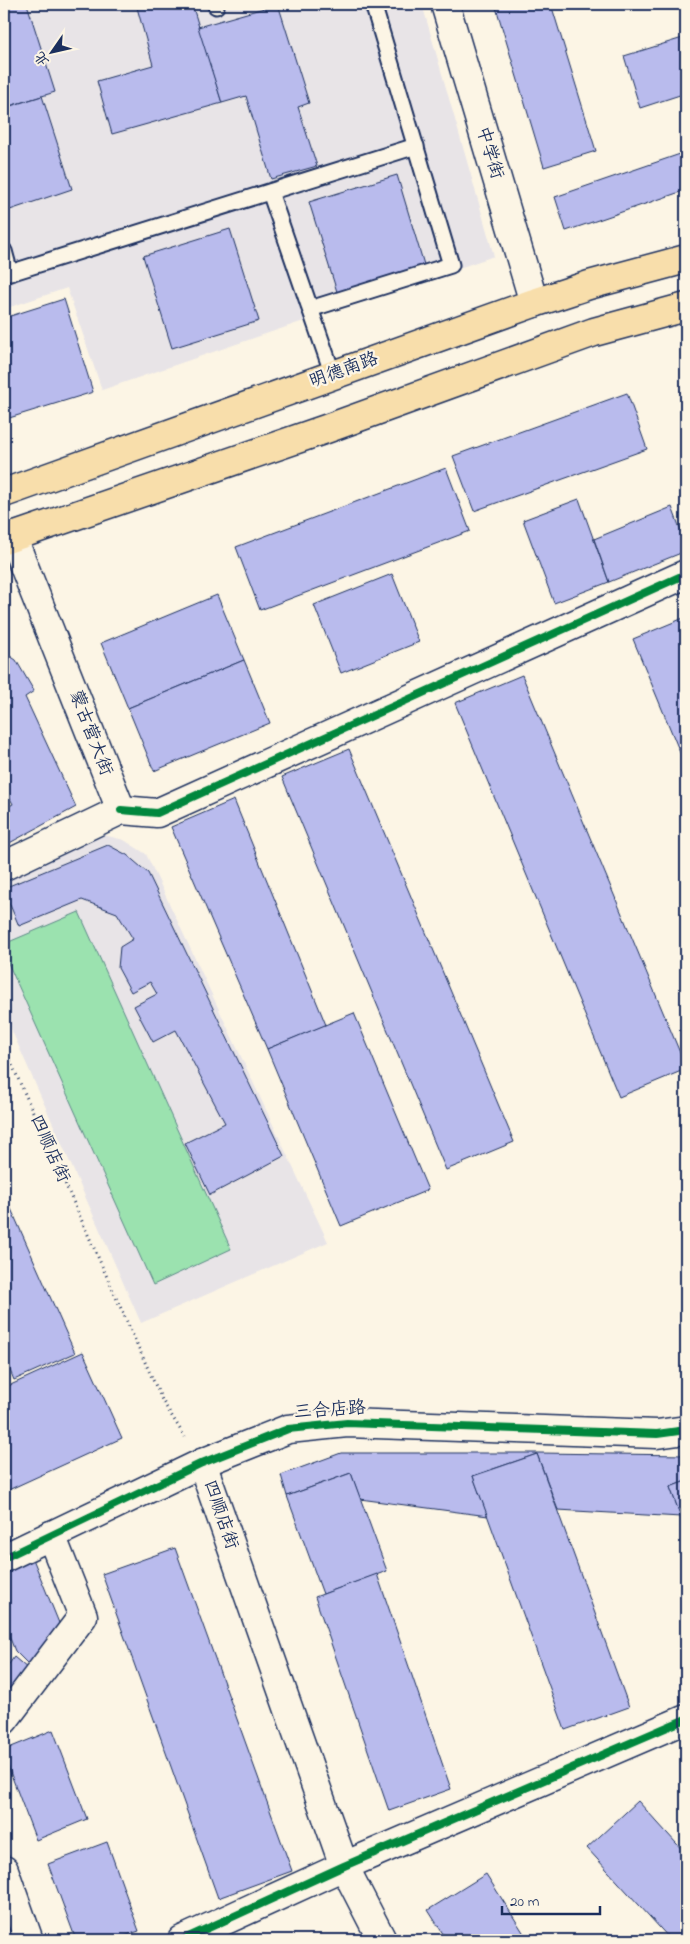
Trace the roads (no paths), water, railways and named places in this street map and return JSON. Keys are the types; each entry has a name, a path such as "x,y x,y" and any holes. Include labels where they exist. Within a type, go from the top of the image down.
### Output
{"main road":[{"name":"明德南路","path":"4,493 534,303 589,285 686,259"},
{"path":"8,538 326,429 594,332 686,307"}],"street":[{"name":"中学街","path":"445,4 534,303"},
{"name":"蒙古营大街","path":"8,538 120,810"},
{"path":"4,866 120,810 157,814 686,574"},
{"name":"三合店路","path":"4,1558 202,1463 288,1429 347,1422 657,1434 686,1430"},
{"name":"四顺店街","path":"202,1463 344,1866 382,1940"},
{"path":"4,1720 84,1616 51,1535"},
{"path":"182,1940 344,1866 686,1718"},
{"path":"4,1870 28,1938"}],"lane":[{"path":"310,309 451,265 373,4"},
{"path":"4,251 10,273 416,146"},
{"path":"270,192 332,375"}]}
